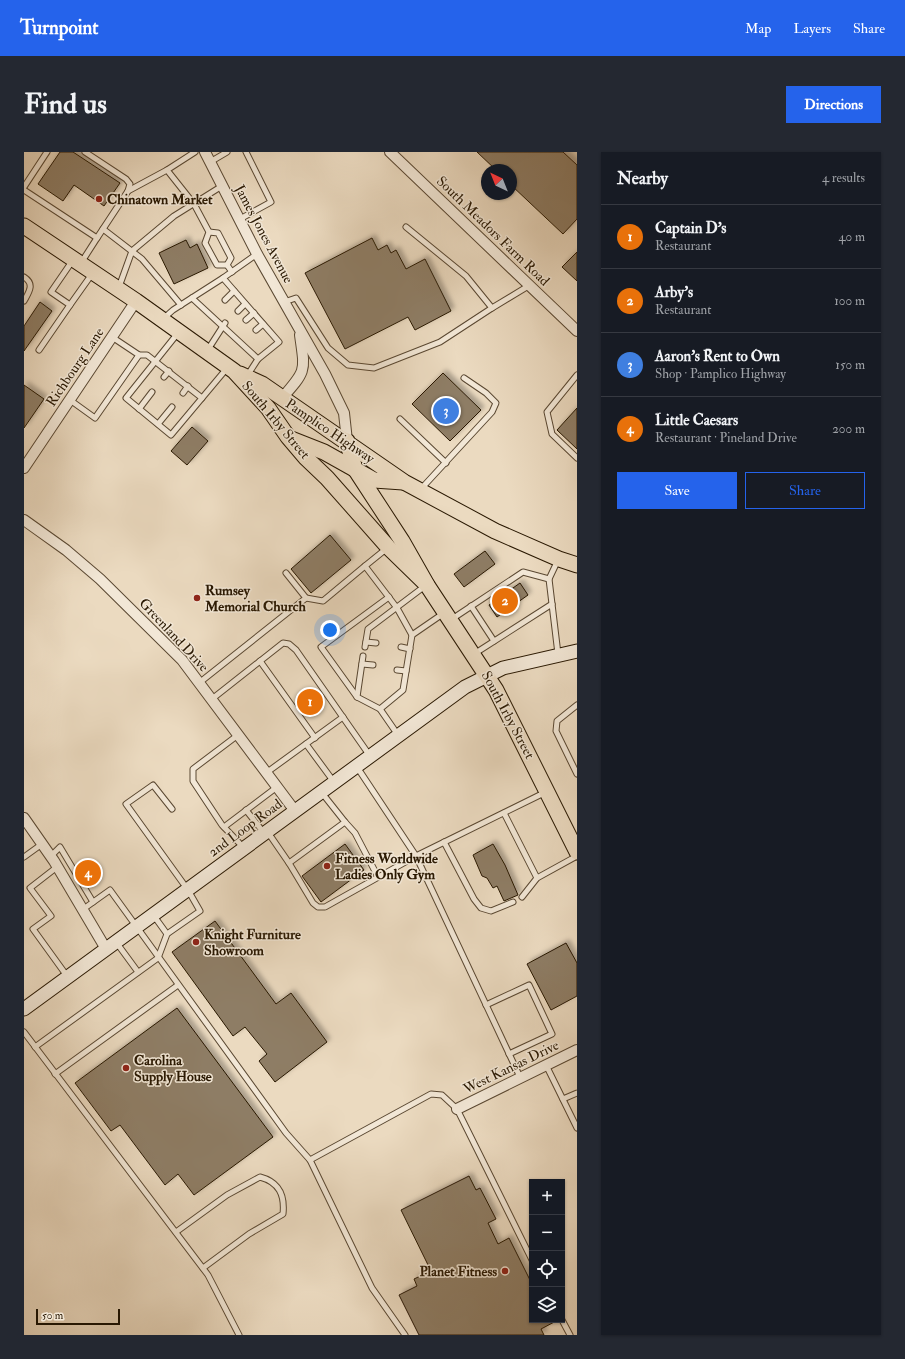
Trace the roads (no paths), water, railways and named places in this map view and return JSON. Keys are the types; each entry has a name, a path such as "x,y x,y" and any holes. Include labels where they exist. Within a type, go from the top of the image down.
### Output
{"main road":[{"name":"South Irby Street","path":"25,230 93,272 236,372 268,408 288,437 305,457 327,478 388,547 427,585"},
{"name":"Pamplico Highway","path":"236,372 262,384 404,482 495,531 559,559 577,565"},
{"name":"Pamplico Highway","path":"288,437 324,452 374,480 404,482"},
{"name":"South Irby Street","path":"346,441 355,469 402,541 427,585 487,675 577,852"},
{"path":"487,675 503,668 577,651"},
{"name":"2nd Loop Road","path":"24,1009 465,687 487,675"}],"street":[{"name":"James Jones Avenue","path":"205,152 257,254 325,374 344,413 346,441"},
{"name":"South Meadors Farm Road","path":"390,152 577,331"},
{"name":"Richbourg Lane","path":"24,468 136,302"},
{"name":"James Jones Avenue","path":"282,398 301,377 304,364 299,329"},
{"name":"Greenland Drive","path":"24,520 66,550 100,579 182,660 295,811"},
{"path":"24,818 57,867 82,910 111,946"},
{"name":"West Kansas Drive","path":"456,1109 577,1050"}],"lane":[{"path":"24,186 47,152"},
{"path":"70,306 52,292 97,238 128,191 130,184 126,179 85,152"},
{"path":"128,191 195,152"},
{"path":"210,162 227,152"},
{"path":"240,219 271,202 246,152"},
{"path":"166,170 194,204 209,232 205,242 217,265 227,265"},
{"path":"118,290 132,251 174,216 222,186"},
{"path":"24,190 97,238"},
{"path":"406,227 466,276 492,308"},
{"path":"103,229 142,260 181,305"},
{"path":"209,232 218,233 223,240 231,258 227,265"},
{"path":"162,320 181,305 257,254"},
{"path":"227,265 232,272"},
{"path":"39,350 93,272"},
{"path":"24,277 30,284 31,290 24,300"},
{"path":"179,332 126,398 171,435 202,398 236,372 258,359 279,342 223,278"},
{"path":"284,302 296,298 328,348 348,365 374,368 440,342 530,285"},
{"path":"225,300 234,291"},
{"path":"192,298 224,324 258,359"},
{"path":"238,311 245,304"},
{"path":"246,320 254,313"},
{"path":"206,352 224,324"},
{"path":"256,330 263,324"},
{"path":"112,337 139,355 148,355 202,398"},
{"path":"70,400 95,418 139,355"},
{"path":"164,377 169,371"},
{"path":"577,375 547,412 552,434 577,458"},
{"path":"419,490 446,463 492,412 496,403 486,393 464,378"},
{"path":"183,393 188,386"},
{"path":"139,409 152,392"},
{"path":"158,424 172,407"},
{"path":"400,419 446,463"},
{"path":"286,573 306,598 323,601 388,547"},
{"path":"558,655 549,579 559,559"},
{"path":"365,566 397,608 412,635 403,690 380,709"},
{"path":"412,635 471,606 523,572 549,579"},
{"path":"376,643 366,644 368,629 427,585"},
{"path":"389,597 321,647 357,697 380,709 398,736"},
{"path":"199,683 306,598"},
{"path":"474,654 552,604"},
{"path":"471,606 494,641"},
{"path":"212,699 283,643 289,644 296,650 370,756"},
{"path":"401,647 410,649"},
{"path":"357,697 364,656"},
{"path":"260,662 315,738"},
{"path":"362,664 373,665"},
{"path":"397,670 406,671"},
{"path":"577,705 557,721 556,731 577,774"},
{"path":"266,773 343,717"},
{"path":"238,735 193,769 193,781 224,827 244,848"},
{"path":"306,744 334,783"},
{"path":"356,766 416,856 520,1077"},
{"path":"35,1047 158,958 167,934 200,911 188,890 126,804 153,785 172,809"},
{"path":"224,827 277,787"},
{"path":"246,810 289,863 313,903 318,907 325,907 416,856 547,791"},
{"path":"322,792 355,833 378,877"},
{"path":"504,813 537,878"},
{"path":"289,863 345,822"},
{"path":"444,842 474,899 481,908 491,911 513,902"},
{"path":"24,857 42,844"},
{"path":"50,856 60,847 93,902"},
{"path":"522,897 537,878 577,856"},
{"path":"57,867 30,888 51,916 33,929 68,977"},
{"path":"82,910 110,890 178,986 286,1133 310,1160 372,1288 405,1335"},
{"path":"153,915 167,934"},
{"path":"111,946 138,972"},
{"path":"486,1005 529,985 552,1034 509,1054"},
{"path":"55,1074 178,986"},
{"path":"24,1032 208,1275 239,1335"},
{"path":"546,1065 577,1128"},
{"path":"563,1099 577,1093"},
{"path":"310,1160 431,1094 442,1095 456,1109 529,1254"},
{"path":"176,1232 227,1195 260,1177 272,1180 280,1190 284,1203 283,1214 249,1234 203,1268"},
{"path":"564,1323 570,1335"}],"place":[{"name":"Chinatown Market","path":"99,199"},
{"name":"Aaron's Rent to Own","path":"446,411"},
{"name":"Rumsey Memorial Church","path":"197,598"},
{"name":"Arby's","path":"505,601"},
{"name":"Captain D's","path":"310,702"},
{"name":"Fitness Worldwide Ladies Only Gym","path":"327,866"},
{"name":"Little Caesars","path":"88,873"},
{"name":"Knight Furniture Showroom","path":"196,942"},
{"name":"Carolina Supply House","path":"126,1068"},
{"name":"Planet Fitness","path":"505,1271"}]}
